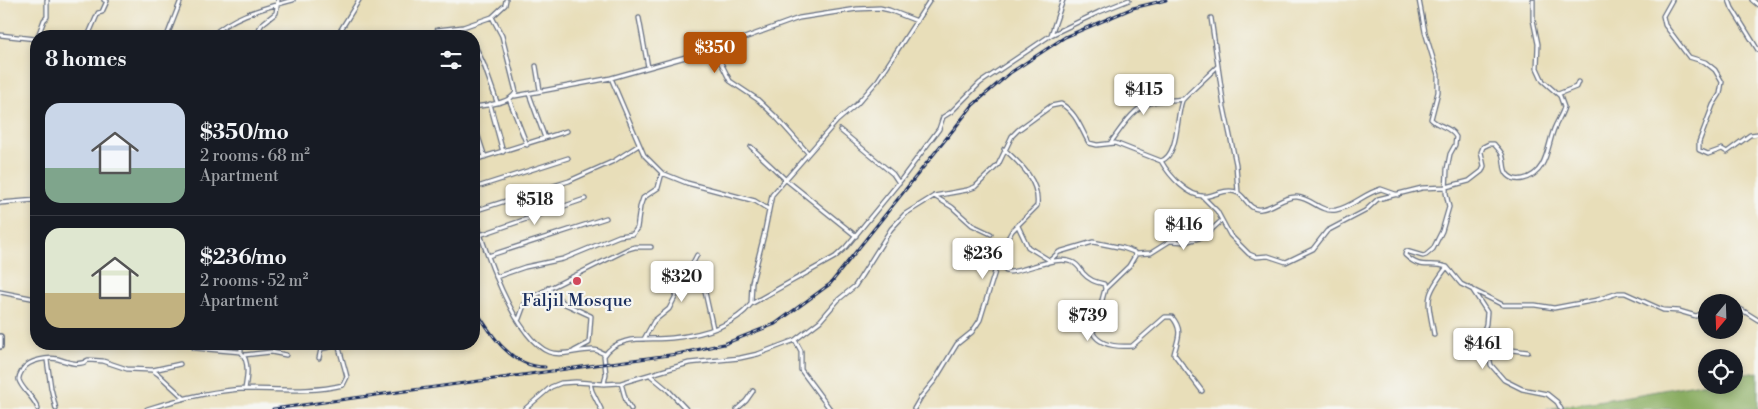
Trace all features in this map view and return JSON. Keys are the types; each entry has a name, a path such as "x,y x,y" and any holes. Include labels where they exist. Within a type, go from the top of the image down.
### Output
{"main road":[{"path":"0,337 0,346"}],"street":[{"path":"41,30 44,20 47,17 47,0"},
{"path":"90,30 98,12 102,12 106,4 107,1 104,0"},
{"path":"169,30 181,0"},
{"path":"258,30 262,24 276,13 278,0"},
{"path":"220,30 232,21 293,0"},
{"path":"341,30 359,0"},
{"path":"437,30 463,27 492,17 505,6 506,0"},
{"path":"763,205 808,153 878,80 930,0"},
{"path":"1051,35 1063,0"},
{"path":"605,354 616,345 631,339 671,338 713,329 731,322 751,304 835,257 856,236 899,183 939,129 943,117 951,112 980,83 1051,35 1129,0"},
{"path":"1419,0 1425,32 1438,75 1438,92 1431,119 1450,129 1456,137 1455,145 1450,154 1446,187 1449,203 1448,213 1442,231 1433,249 1425,256 1408,251 1405,253 1408,258 1419,265 1447,267 1458,282 1498,303 1510,306 1527,305 1554,308 1597,300 1618,293 1626,293 1663,310 1698,315"},
{"path":"525,409 556,384 567,382 621,383 689,363 740,358 758,354 795,340 820,320 838,300 856,286 898,220 934,196 975,187 998,165 1004,149 1012,136 1057,104 1062,104 1069,109 1089,142 1097,145 1122,144 1160,161 1173,178 1183,187 1202,196 1213,205 1230,235 1252,256 1268,256 1286,262 1313,249 1332,227 1354,217 1378,199 1422,188 1446,187 1469,181 1482,171 1484,166 1481,152 1483,147 1489,144 1494,144 1503,155 1503,165 1507,175 1520,180 1528,178 1537,172 1544,162 1554,129 1563,111 1562,100 1543,81 1537,68 1538,44 1533,20 1533,0"},
{"path":"1672,0 1663,16 1665,25 1688,56 1706,62 1716,70 1722,82 1720,95 1713,105 1699,142 1700,150 1708,154 1722,148 1727,152 1750,135 1758,134"},
{"path":"1729,0 1758,50"},
{"path":"1752,0 1758,5"},
{"path":"480,106 540,90 611,78 714,49 799,18 850,10 880,8 916,21"},
{"path":"492,17 502,36 516,89 515,96"},
{"path":"639,18 648,67"},
{"path":"1211,18 1224,107 1236,164 1238,193 1248,204 1257,209 1266,208 1286,198 1293,197 1310,201 1328,211 1339,209 1381,189 1398,195"},
{"path":"0,35 30,39"},
{"path":"714,49 730,81 757,99 808,153"},
{"path":"480,56 497,102"},
{"path":"536,66 540,90"},
{"path":"1110,143 1143,105 1150,102 1182,99 1218,66"},
{"path":"611,78 644,155 662,173 687,184 763,205 768,209"},
{"path":"1558,94 1576,87 1578,82"},
{"path":"530,94 545,138"},
{"path":"509,99 526,145"},
{"path":"1160,161 1168,157 1172,151 1182,99"},
{"path":"490,104 503,152"},
{"path":"840,130 893,174 899,183"},
{"path":"480,158 568,131"},
{"path":"480,142 485,157"},
{"path":"480,209 569,181 614,161 639,145"},
{"path":"750,147 785,179 856,236"},
{"path":"914,409 920,397 935,380 957,344 972,332 980,320 1007,238 1036,209 1038,197 1029,176 1022,166 1004,149"},
{"path":"480,186 568,158"},
{"path":"496,277 525,267 563,259 618,236 633,234 637,228 643,198 658,188 662,173"},
{"path":"1202,196 1225,191 1238,193"},
{"path":"934,196 952,207 972,226 990,234"},
{"path":"751,304 752,282 764,235 770,198"},
{"path":"585,199 480,237 496,277 518,319 533,340 546,350 557,354 595,350 605,354"},
{"path":"0,203 30,200"},
{"path":"488,256 606,218"},
{"path":"1048,262 1059,252 1093,242 1123,248 1135,254 1151,253 1170,241 1186,242 1208,234 1222,220"},
{"path":"1018,226 1028,247 1048,262"},
{"path":"518,319 526,300 548,288 628,249 651,247"},
{"path":"1135,254 1132,262 1105,289 1093,328 1095,338 1105,344 1132,346 1165,317 1172,317 1178,328 1179,337 1174,354 1202,391"},
{"path":"644,339 654,320 669,309 690,272 697,255"},
{"path":"999,259 1006,271 1009,272 1048,262 1073,262 1088,278 1104,284 1105,289"},
{"path":"1434,335 1428,305 1429,297 1438,279 1447,267"},
{"path":"690,272 703,283 713,329"},
{"path":"548,288 564,304 592,317 589,343 573,351"},
{"path":"1472,289 1487,312 1486,324 1481,339 1487,350 1490,364 1502,379 1522,389 1547,394 1557,402 1561,409"},
{"path":"0,292 30,298"},
{"path":"1743,311 1758,320"},
{"path":"795,340 801,350 801,370 830,409"},
{"path":"1487,350 1503,349 1528,352"},
{"path":"210,350 242,354 271,352 286,355"},
{"path":"242,350 247,371 245,389"},
{"path":"319,358 321,350"},
{"path":"147,409 184,398 220,391 245,389 286,391 343,385 346,373 339,350"},
{"path":"604,384 606,374 605,354"},
{"path":"38,409 19,378 19,375 29,363 56,359 83,364 88,360 103,361 128,369 152,370 180,364"},
{"path":"47,360 56,409"},
{"path":"152,370 184,398"},
{"path":"651,375 686,409"},
{"path":"590,383 601,409"},
{"path":"621,383 626,402 631,409"},
{"path":"737,409 753,391"}],"green space":[{"path":"1758,372 1758,409 1546,409 1698,383 1698,394 1743,394 1743,374"}],"railway":[{"path":"273,409 677,354 724,344 775,324 830,284 973,105 1010,73 1065,37 1133,8 1166,0"},
{"path":"480,316 494,337 511,355 521,361 545,367"}],"place":[{"name":"Faljil Mosque","path":"577,281"}]}
